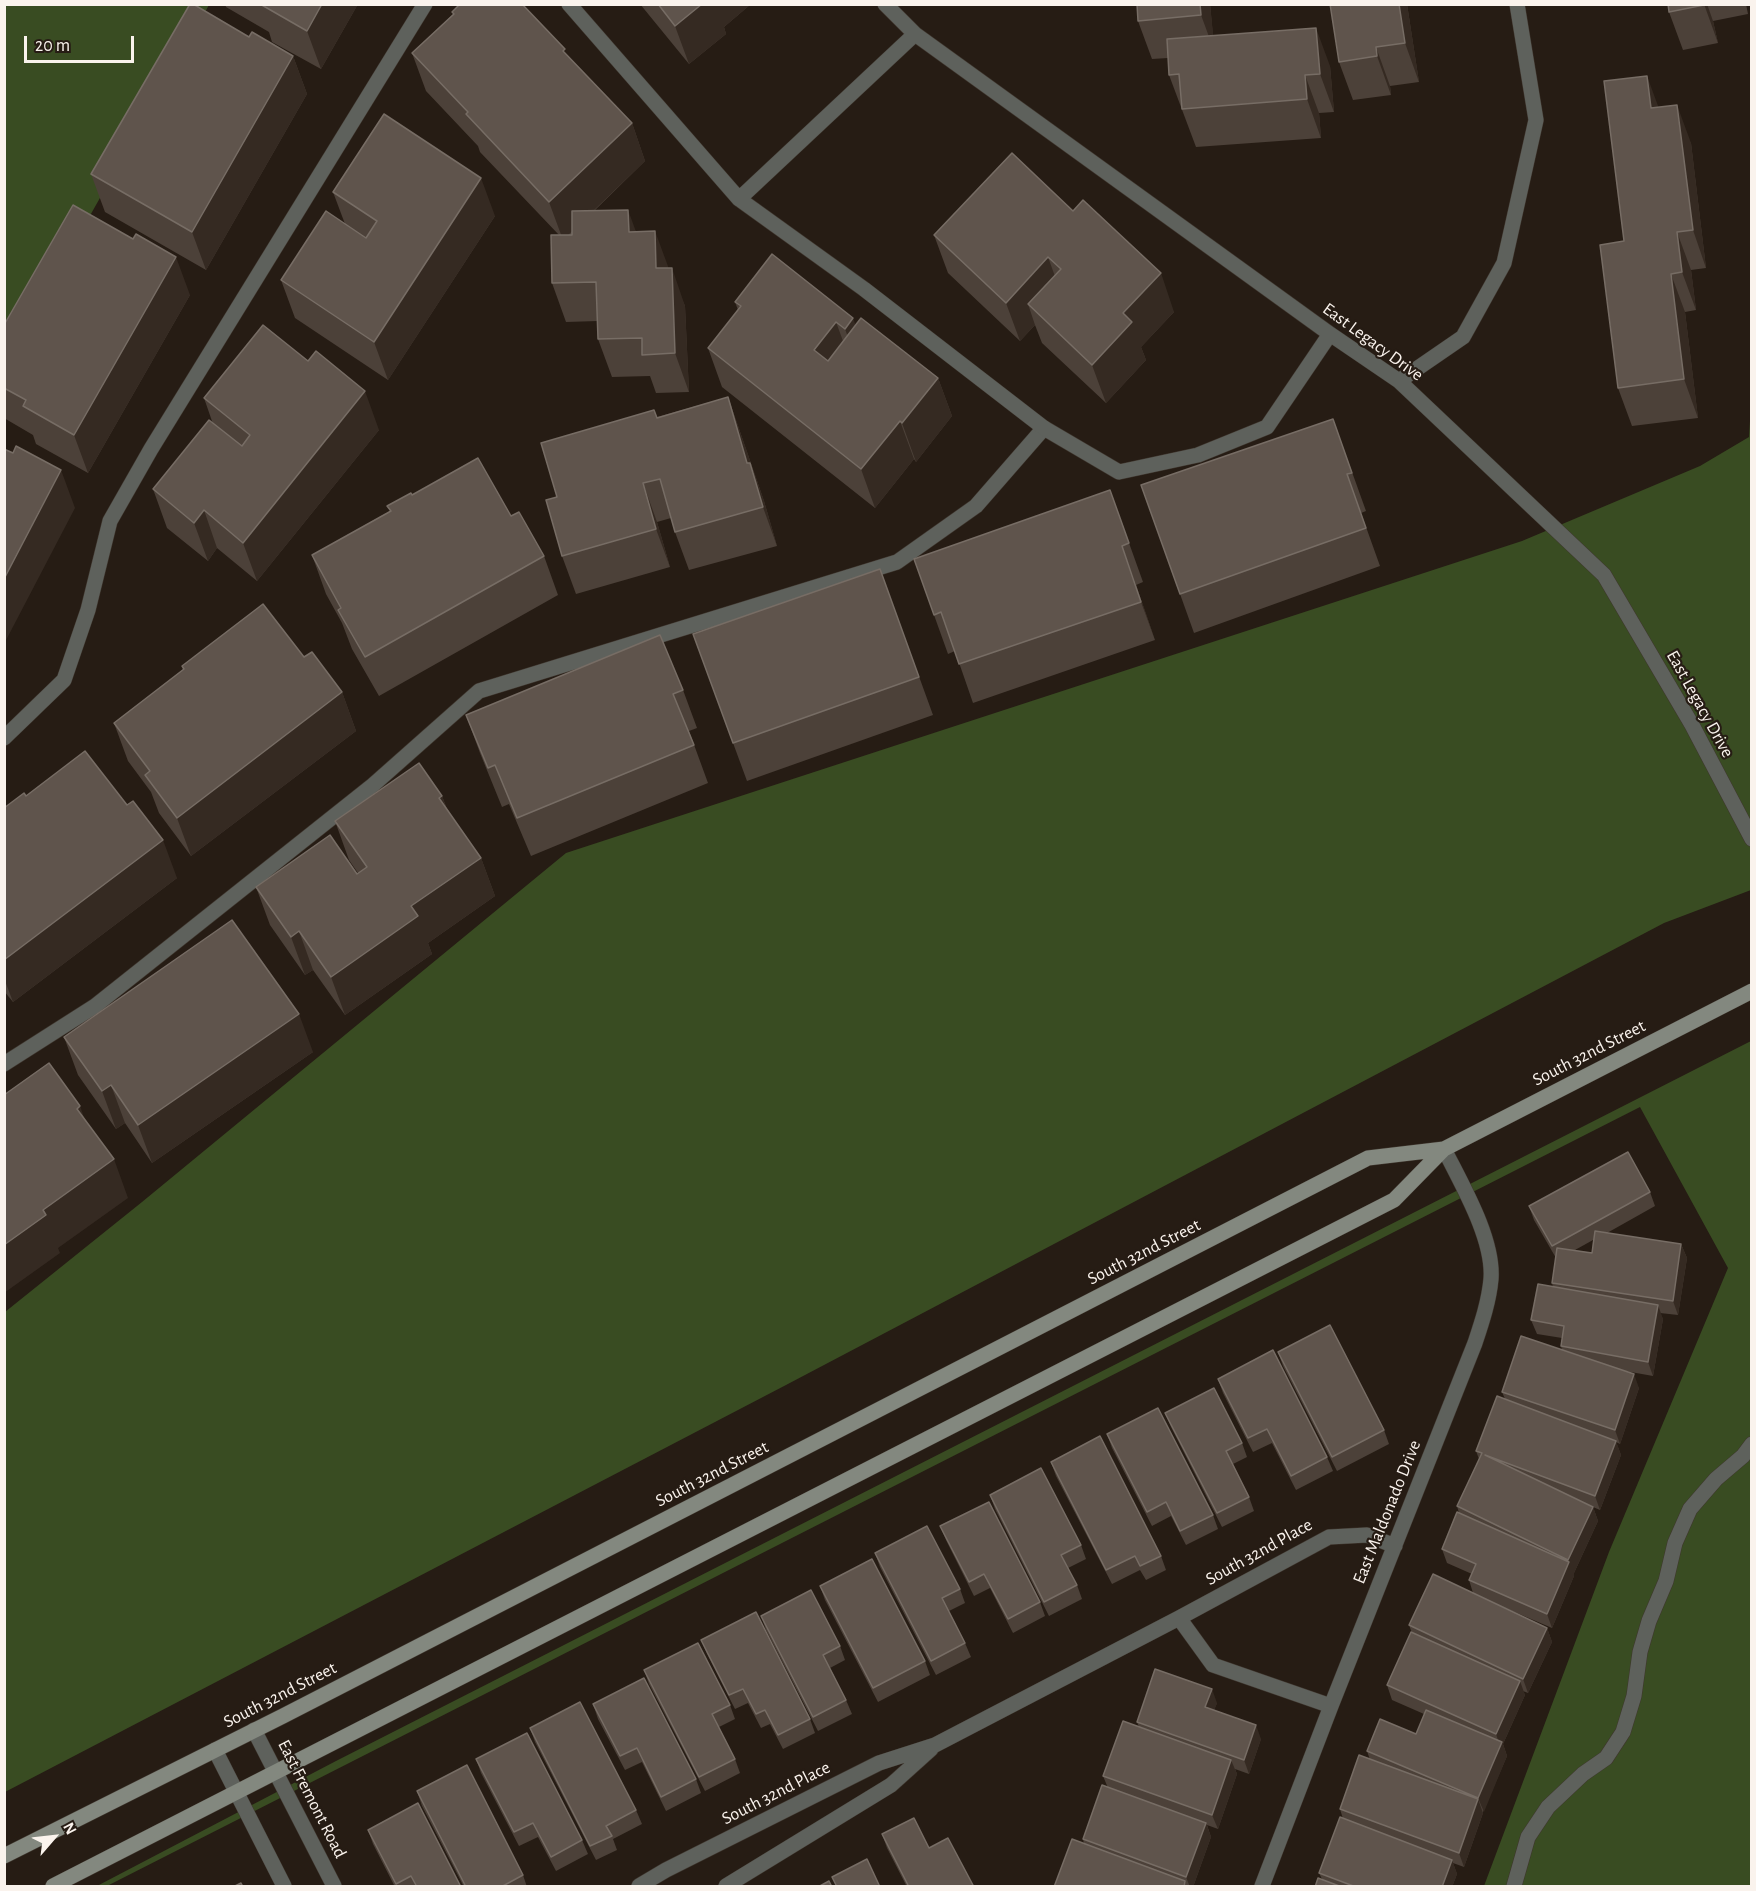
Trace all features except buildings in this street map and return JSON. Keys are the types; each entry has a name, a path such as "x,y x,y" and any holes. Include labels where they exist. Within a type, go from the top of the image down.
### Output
{"main road":[{"name":"South 32nd Street","path":"53,1887 1394,1200 1444,1149 1752,992"},
{"name":"South 32nd Street","path":"4,1856 1368,1158 1444,1149"}],"street":[{"path":"4,738 64,680 88,610 111,521 151,449 425,4"},
{"path":"569,4 739,200 864,289 1044,428 1119,472 1198,455 1267,427 1330,334"},
{"name":"East Legacy Drive","path":"885,4 915,34 1330,334 1399,381 1604,574 1692,725 1752,839"},
{"path":"1399,381 1463,337 1504,263 1536,120 1517,4"},
{"path":"739,200 915,34"},
{"path":"4,1065 95,1006 373,786 479,691 897,562 976,506 1044,428"},
{"name":"East Maldonado Drive","path":"1262,1887 1475,1342 1486,1308 1491,1277 1486,1241 1444,1149"},
{"path":"1514,1887 1528,1837 1548,1807 1584,1774 1606,1758 1623,1732 1634,1696 1640,1652 1649,1621 1666,1581 1675,1543 1690,1509 1716,1479 1743,1456 1752,1444"},
{"name":"South 32nd Place","path":"639,1887 666,1870 879,1763 935,1745 1329,1537 1367,1535 1395,1546"},
{"path":"1179,1618 1213,1665 1331,1706"},
{"name":"East Fremont Road","path":"254,1730 334,1887"},
{"name":"South 32nd Place","path":"726,1887 891,1785 935,1745"},
{"path":"215,1750 284,1887"}],"green space":[{"path":"5,5 209,5 5,366"},
{"path":"1751,405 1751,890 1664,923 786,1385 5,1792 5,1312 566,853 1522,541 1700,466 1749,437"},
{"path":"1751,1041 1751,1886 1484,1886 1609,1552 1728,1268 1640,1107 107,1886 97,1886 336,1761"}]}
